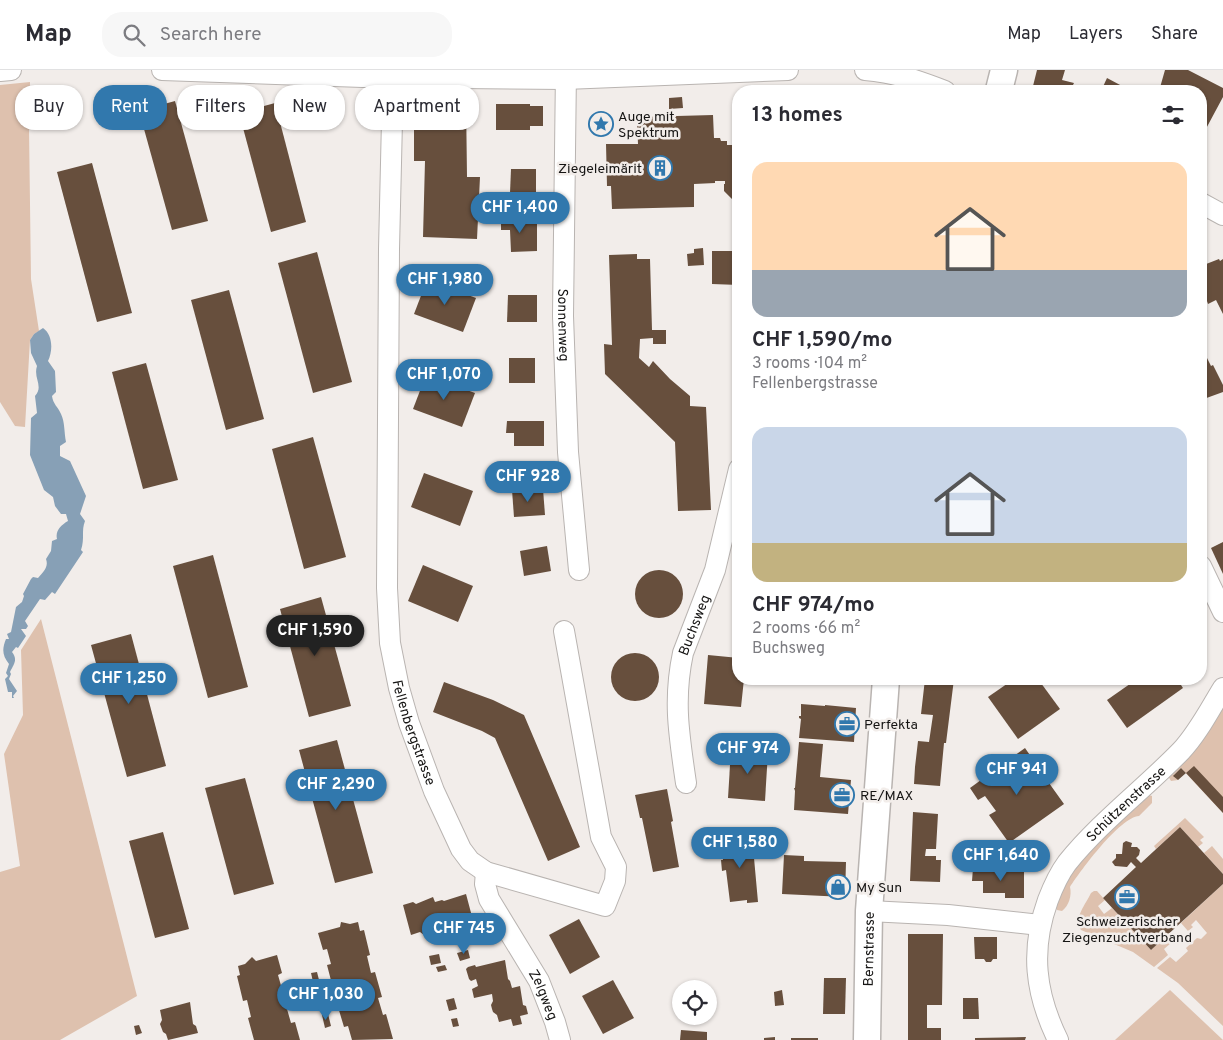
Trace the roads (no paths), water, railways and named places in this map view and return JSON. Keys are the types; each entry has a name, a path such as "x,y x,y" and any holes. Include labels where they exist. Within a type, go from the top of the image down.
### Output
{"main road":[{"name":"Bernstrasse","path":"867,1040 869,911 886,685"}],"street":[{"path":"0,71 11,70"},
{"path":"162,70 393,77 788,70"},
{"path":"865,70 907,77 929,85"},
{"name":"Sonnenweg","path":"565,75 563,316 568,452 579,570"},
{"name":"Fellenbergstrasse","path":"393,77 389,248 387,578 390,643 399,688 434,791 461,849 470,861 486,872 605,906 617,874 614,861 601,837 564,631"},
{"path":"1207,206 1223,215"},
{"name":"Buchsweg","path":"686,783 676,710 680,667 683,653 715,570 732,498"},
{"path":"1207,579 1223,612"},
{"name":"Schützenstrasse","path":"1058,1040 1045,1009 1038,980 1037,949 1040,925 1053,887 1066,865 1090,838 1186,745 1223,688"},
{"name":"Zelgweg","path":"486,872 485,884 489,898 539,981 560,1040"},
{"path":"869,911 948,915 1040,925"}],"water":[{"path":"43,328 50,339 51,353 48,361 55,371 56,392 52,396 64,424 66,442 60,446 60,456 70,461 86,496 80,514 85,521 81,550 83,552 55,594 52,592 45,600 40,599 25,621 28,626 26,629 21,629 26,636 18,648 16,647 12,652 15,660 9,679 17,691 13,696 14,698 12,698 12,692 8,692 5,679 8,676 6,673 9,664 3,652 6,639 9,639 7,634 11,632 16,607 22,602 23,594 31,579 33,577 38,578 45,569 52,541 57,539 59,529 68,521 66,514 61,514 55,506 53,497 44,490 30,455 31,418 37,413 35,396 39,385 36,374 37,366 31,353 30,340 34,334"}],"place":[{"name":"Auge mit Spektrum","path":"601,124"},
{"name":"Ziegeleimärit","path":"660,168"},
{"name":"Perfekta","path":"847,724"},
{"name":"RE/MAX","path":"842,795"},
{"name":"My Sun","path":"838,887"},
{"name":"Schweizerischer Ziegenzuchtverband","path":"1127,897"}]}
